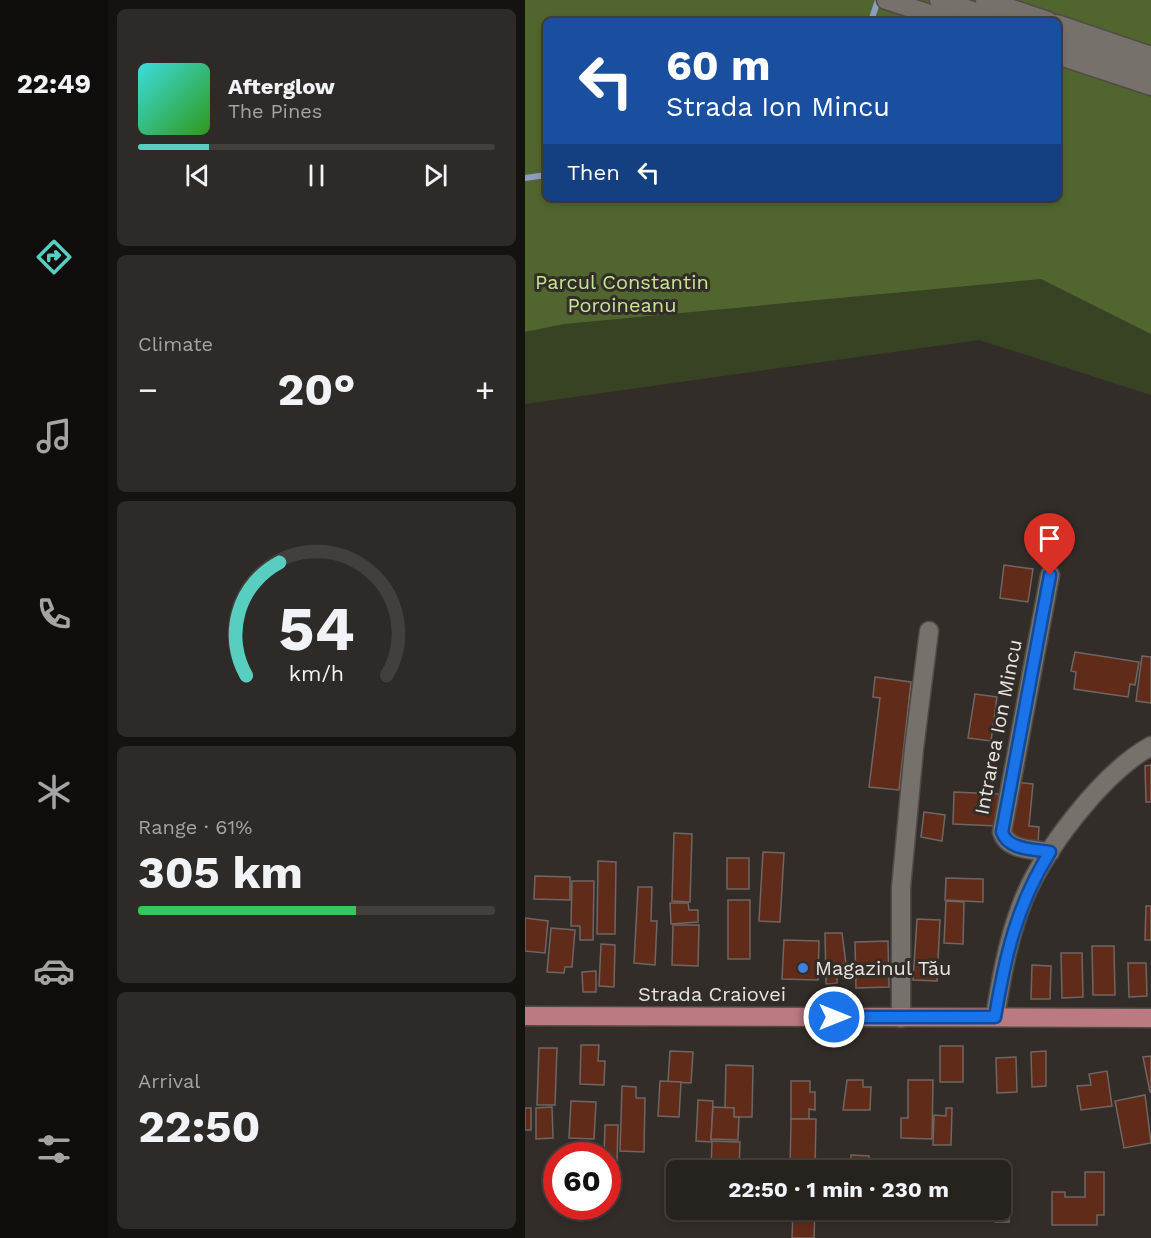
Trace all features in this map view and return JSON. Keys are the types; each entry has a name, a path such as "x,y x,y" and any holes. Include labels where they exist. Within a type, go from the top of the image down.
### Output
{"main road":[{"name":"Strada Craiovei","path":"525,1016 1151,1018"}],"street":[{"path":"886,0 943,18"},
{"path":"939,0 994,18"},
{"path":"985,0 1039,18"},
{"path":"1061,25 1151,56"},
{"path":"1061,40 1151,70"},
{"path":"1061,56 1151,86"},
{"name":"Intrarea Ion Mincu","path":"1050,575 1002,832 1005,841 1012,845 1050,852"},
{"path":"901,1018 901,888 914,749 929,631"},
{"path":"995,1017 1003,969 1020,908 1032,880 1050,852 1114,774 1136,755 1151,746"}],"green space":[{"name":"Parcul Constantin Poroineanu","path":"525,0 1151,0 1151,395 979,340 525,404"},
{"name":"Parcul Constantin Poroineanu","path":"525,0 1151,0 1151,334 1041,279 564,324 525,332"}],"building":[{"path":"1004,565 1033,569 1028,602 1000,598"},
{"path":"1075,652 1139,662 1135,685 1130,684 1128,697 1074,689 1076,672 1071,671"},
{"path":"1142,656 1151,657 1151,703 1136,701"},
{"path":"875,677 911,682 899,790 869,787 880,698 873,697"},
{"path":"975,694 997,697 991,741 968,738"},
{"path":"1151,765 1151,802 1146,802 1145,766"},
{"path":"1014,782 1033,784 1029,826 1039,827 1038,842 1008,839"},
{"path":"954,792 999,794 997,826 953,824"},
{"path":"924,812 945,815 942,841 921,837"},
{"path":"674,833 692,834 690,902 672,901"},
{"path":"763,852 784,853 780,922 759,921"},
{"path":"727,858 749,858 749,889 727,889"},
{"path":"598,861 616,862 615,934 597,934"},
{"path":"535,876 570,877 570,900 534,899"},
{"path":"946,878 983,879 983,902 945,900"},
{"path":"572,881 594,881 593,940 580,940 580,926 571,926"},
{"path":"638,887 652,887 651,921 657,921 655,965 634,963"},
{"path":"728,900 750,900 750,959 728,959"},
{"path":"946,901 964,902 963,944 944,943"},
{"path":"670,903 688,903 689,910 698,910 698,922 671,924"},
{"path":"1146,906 1151,906 1151,940 1145,940"},
{"path":"525,918 548,921 545,953 525,951"},
{"path":"917,919 940,920 937,981 913,980"},
{"path":"673,925 699,925 698,966 672,965"},
{"path":"551,928 575,930 572,967 565,967 564,973 547,972"},
{"path":"825,933 842,933 846,964 837,964 837,983 826,984"},
{"path":"784,940 819,941 818,980 782,979"},
{"path":"888,941 889,987 856,988 855,942"},
{"path":"601,944 615,945 614,987 599,986"},
{"path":"1092,946 1114,946 1115,995 1093,995"},
{"path":"1061,953 1082,953 1083,997 1062,998"},
{"path":"1128,963 1146,963 1147,996 1129,997"},
{"path":"1032,965 1051,966 1050,999 1031,999"},
{"path":"596,971 596,992 583,992 582,972"},
{"path":"581,1045 599,1045 598,1061 605,1061 604,1085 580,1084"},
{"path":"940,1046 963,1046 963,1082 940,1082"},
{"path":"539,1048 557,1048 555,1105 537,1105"},
{"path":"670,1051 693,1052 691,1083 668,1082"},
{"path":"1046,1051 1046,1086 1032,1087 1031,1052"},
{"path":"1151,1056 1151,1092 1150,1092 1143,1057"},
{"path":"1016,1057 1017,1092 997,1093 996,1058"},
{"path":"726,1065 753,1066 752,1117 734,1117 734,1108 725,1108"},
{"path":"1107,1071 1112,1106 1081,1110 1077,1086 1091,1085 1089,1074"},
{"path":"847,1080 863,1080 863,1087 871,1087 870,1110 843,1110"},
{"path":"908,1080 933,1080 932,1139 901,1138 901,1118 908,1118"},
{"path":"660,1081 681,1082 679,1117 658,1116"},
{"path":"791,1081 810,1081 810,1092 815,1092 815,1110 809,1109 809,1119 791,1119"},
{"path":"622,1086 636,1087 636,1098 645,1098 644,1152 621,1151"},
{"path":"1145,1095 1151,1143 1124,1148 1115,1101"},
{"path":"698,1100 713,1101 711,1142 696,1141"},
{"path":"571,1101 596,1102 594,1139 569,1138"},
{"path":"552,1107 553,1138 536,1139 536,1108"},
{"path":"713,1107 734,1108 734,1117 739,1117 738,1140 711,1139"},
{"path":"525,1108 531,1108 531,1130 525,1130"},
{"path":"946,1108 952,1108 951,1145 933,1145 934,1115 946,1116"},
{"path":"791,1119 816,1119 815,1160 790,1160"},
{"path":"605,1125 618,1125 618,1142 604,1142"},
{"path":"712,1141 740,1142 739,1160 711,1160"},
{"path":"851,1155 869,1156 869,1160 851,1160"},
{"path":"1085,1172 1104,1172 1104,1215 1097,1215 1097,1225 1052,1225 1052,1192 1065,1192 1065,1197 1085,1197"},
{"path":"793,1220 815,1220 814,1238 792,1238"},
{"path":"995,1220 1009,1220 1009,1222 995,1222"}],"waterway":[{"path":"872,18 878,0"},
{"path":"525,178 543,175"}],"place":[{"name":"Magazinul Tău","path":"803,968"}],"route":[{"path":"834,1017 995,1017 1003,969 1020,908 1032,880 1050,852 1012,845 1005,841 1002,832 1002,822 1050,575"}]}
